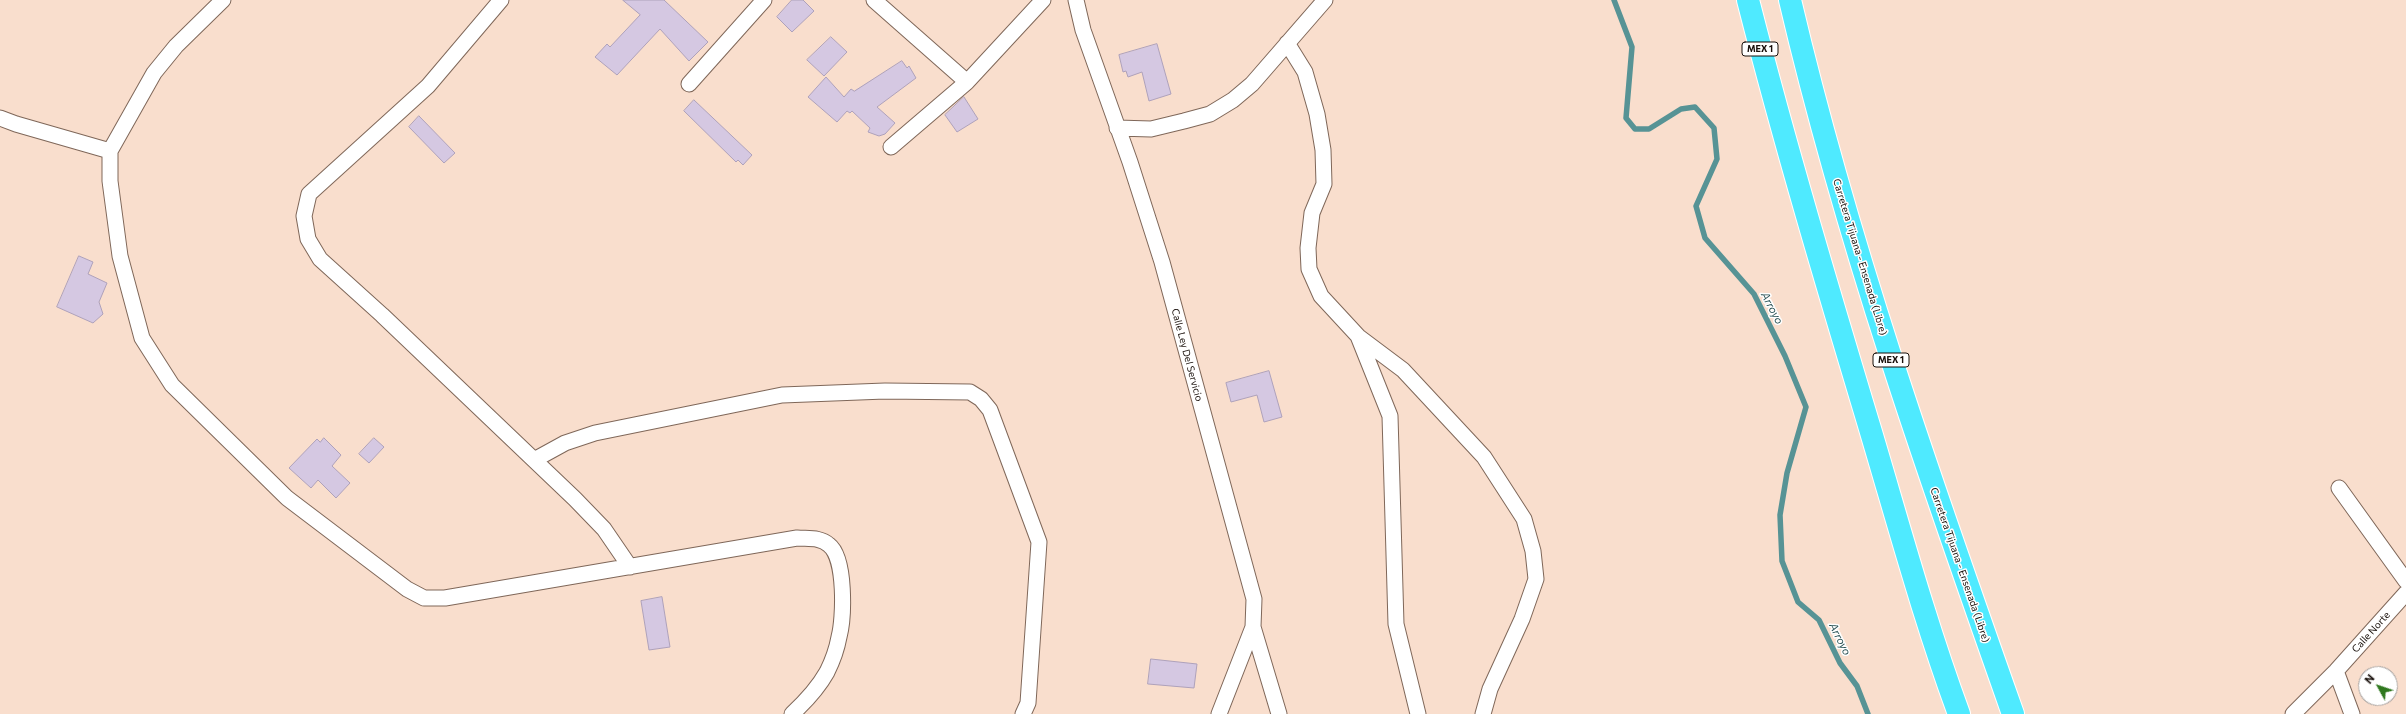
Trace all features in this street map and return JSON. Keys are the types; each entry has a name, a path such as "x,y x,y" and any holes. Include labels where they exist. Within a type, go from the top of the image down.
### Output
{"highway":[{"name":"MEX 1","path":"1748,0 1773,98 1829,292 1898,523 1959,714"},
{"name":"Carretera Tijuana - Ensenada (Libre)","path":"1790,0 1838,184 1900,391 2013,714"}],"street":[{"path":"223,0 176,46 154,73 110,151 110,181 120,256 142,338 172,384 287,498 407,589 424,598 445,598 797,538 819,539 831,546 838,558 843,586 840,636 827,671 805,702 792,714"},
{"path":"501,0 428,86 309,194 304,216 308,239 320,260 382,316 534,460 604,529 630,567"},
{"path":"689,84 764,0"},
{"path":"874,0 967,82"},
{"path":"891,147 967,82 1043,0"},
{"name":"Calle Ley Del Servicio","path":"1076,0 1083,30 1116,128 1130,162 1162,262 1254,598 1253,627 1279,714"},
{"path":"1116,128 1151,129 1210,114 1233,100 1252,84 1325,0"},
{"path":"1287,43 1304,72 1317,114 1323,150 1324,184 1312,213 1308,248 1309,269 1321,296 1358,336 1403,370 1484,457 1524,518 1533,551 1536,579 1522,619 1490,689 1483,714"},
{"path":"0,118 110,151"},
{"path":"1358,336 1390,416 1396,624 1418,714"},
{"path":"534,460 565,443 595,433 782,395 885,391 970,392 981,399 990,410 1039,542 1028,702 1023,714"},
{"path":"2339,488 2406,581"},
{"name":"Calle Norte","path":"2293,714 2336,671 2406,593"},
{"path":"1219,714 1253,627"},
{"path":"2336,671 2352,714"}],"building":[{"path":"623,0 664,0 708,42 689,61 660,29 617,75 595,57 607,44 610,47 640,15"},
{"path":"792,0 803,0 814,11 792,32 777,17"},
{"path":"831,37 847,52 824,76 807,60"},
{"path":"1157,44 1171,94 1149,101 1142,72 1128,77 1126,71 1123,72 1119,55"},
{"path":"902,61 907,68 909,66 916,78 877,107 895,123 885,134 879,136 868,132 870,128 852,111 850,113 847,111 837,122 808,97 826,77 844,97 851,89 854,91"},
{"path":"964,97 978,119 957,132 945,115"},
{"path":"694,100 752,155 743,165 738,160 736,162 684,111"},
{"path":"419,116 455,153 444,163 409,127"},
{"path":"79,256 93,262 88,274 107,283 99,302 103,314 93,323 57,307"},
{"path":"1269,371 1282,417 1264,422 1257,395 1231,402 1226,383"},
{"path":"324,438 341,455 332,466 350,483 336,498 318,480 311,488 289,468 317,439 320,442"},
{"path":"374,438 384,447 369,463 359,454"},
{"path":"662,597 670,647 649,650 641,601"},
{"path":"1151,659 1197,664 1194,688 1148,684"}],"waterway":[{"name":"Arroyo","path":"1614,0 1632,47 1626,118 1635,129 1649,129 1681,109 1695,107 1714,128 1717,159 1696,206 1705,238 1754,294 1785,356 1806,407 1787,473 1780,515 1782,561 1798,602 1819,620 1840,663 1857,686 1868,714"}]}
